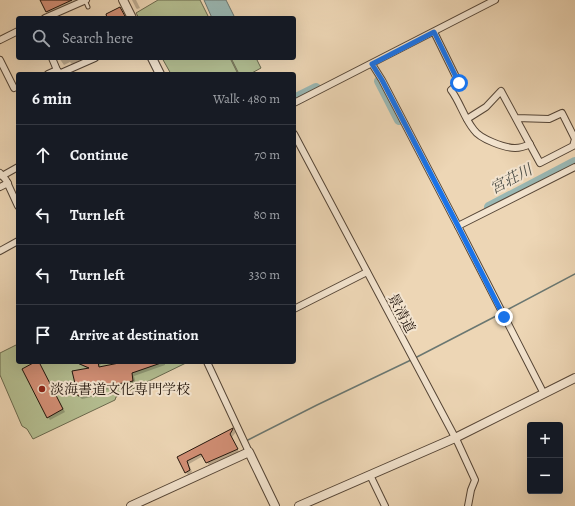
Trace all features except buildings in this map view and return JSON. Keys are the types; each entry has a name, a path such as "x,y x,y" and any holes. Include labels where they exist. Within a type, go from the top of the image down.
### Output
{"street":[{"path":"49,16 85,0"},
{"path":"123,0 131,16"},
{"path":"296,101 372,64 495,0"},
{"path":"0,40 16,32"},
{"path":"434,32 459,83 451,90 474,131 502,146 516,148 530,144"},
{"path":"0,60 14,88"},
{"path":"53,60 60,72 90,60"},
{"path":"153,60 159,72"},
{"path":"372,64 382,80 544,394"},
{"path":"467,119 486,107 501,91 540,163 573,146 575,139 562,113 549,119 516,118"},
{"name":"景清道","path":"296,138 455,438 475,480 471,490 468,506"},
{"path":"458,226 575,166"},
{"path":"16,168 1,174 8,183 16,201"},
{"path":"0,187 8,183"},
{"path":"0,251 16,242"},
{"path":"296,309 367,272"},
{"path":"208,364 275,506"},
{"path":"299,506 455,438 575,378"},
{"path":"131,506 249,452"},
{"path":"370,475 385,506"}],"lane":[{"path":"85,0 88,7"}],"green space":[{"path":"158,0 200,0 208,16 138,16 136,13"},
{"path":"163,60 231,60 237,72 170,72"},
{"path":"232,60 257,60 261,68 254,72 238,72"},
{"path":"16,345 16,364 184,364 116,397 115,400 33,439 27,429 22,426 0,375 0,353"}],"water":[{"path":"204,0 226,0 234,16 211,16"}],"waterway":[{"name":"宮荘川","path":"379,81 399,120"},
{"name":"宮荘川","path":"296,98 316,88"},
{"name":"宮荘川","path":"489,207 575,162"},
{"path":"503,312 575,274"},
{"path":"415,358 500,314"},
{"path":"246,441 411,360"}],"place":[{"name":"淡海書道文化専門学校","path":"42,389"}],"route":[{"path":"459,83 434,32 372,64 382,80 504,317"}]}
